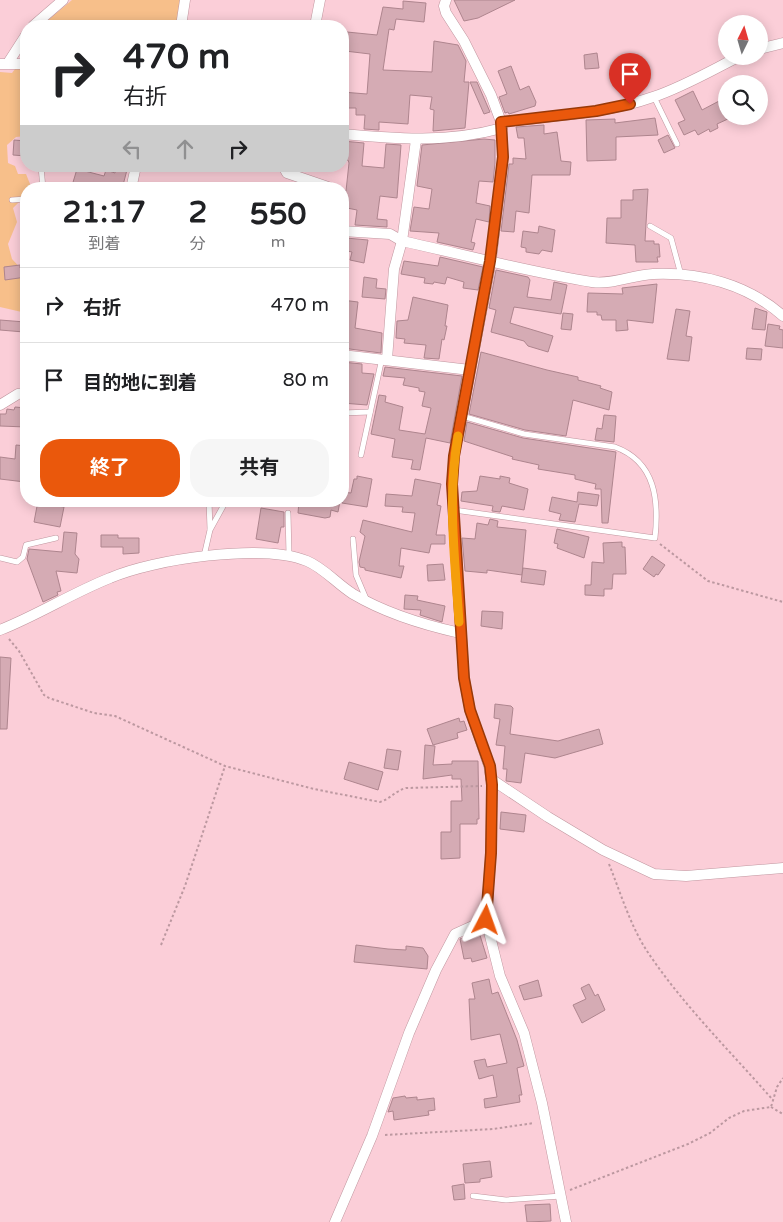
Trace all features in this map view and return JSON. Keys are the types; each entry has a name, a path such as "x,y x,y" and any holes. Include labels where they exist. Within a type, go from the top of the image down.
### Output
{"street":[{"path":"40,20 63,0"},
{"path":"183,20 185,0"},
{"path":"316,20 320,0"},
{"path":"441,2 486,86 501,125 503,157 490,261 454,456 452,510 464,678 470,710 484,748 491,782 491,853 486,920 500,976 524,1034 566,1222"},
{"path":"4,64 20,43"},
{"path":"768,47 783,43"},
{"path":"4,64 20,64"},
{"path":"349,135 416,140 474,136 501,125 596,111 654,97 721,65"},
{"path":"384,359 394,270 402,242 416,140"},
{"path":"286,172 313,182"},
{"path":"349,231 390,234 402,242 594,282 652,274 681,276 732,284 750,292 783,316"},
{"path":"349,356 470,370"},
{"path":"1,401 20,394"},
{"path":"2,633 110,577 138,568 236,553 289,556 308,561 354,595 427,624 460,633"},
{"path":"491,782 603,850 654,874 686,876 783,868"},
{"path":"335,1222 372,1136 409,1033 436,970 455,934 486,920"}],"lane":[{"path":"654,97 677,144"},
{"path":"12,200 20,199"},
{"path":"650,226 671,238 681,276"},
{"path":"361,455 384,359"},
{"path":"349,413 370,412"},
{"path":"452,510 655,538 656,495 650,480 638,460 626,451 606,446 524,434 462,416"},
{"path":"209,507 210,530"},
{"path":"204,557 210,530 223,507"},
{"path":"288,513 289,556"},
{"path":"0,558 17,562 23,557 26,545 56,538"},
{"path":"353,539 356,575 367,601"},
{"path":"473,1196 506,1200 561,1195"}],"path":[{"path":"655,538 664,549 708,581 783,602"},
{"path":"2,633 19,651 44,695 78,708 115,716 225,766 314,790 380,802 386,800 394,792 406,788 491,782"},
{"path":"161,945 185,886 225,766"},
{"path":"603,850 633,924 648,954 772,1099"},
{"path":"770,1107 783,1078"},
{"path":"561,1195 688,1144 710,1133 729,1118 744,1111 770,1107 783,1114"},
{"path":"372,1136 493,1129 545,1122"}],"shaded area":[{"path":"72,0 182,0 179,20 48,20"},
{"path":"20,62 20,137 16,137 7,145 8,163 15,166 18,174 26,174 29,182 20,182 20,201 13,208 17,222 8,244 12,259 20,268 20,312 0,307 0,72 12,73"}],"building":[{"path":"454,0 515,0 478,18 464,21"},
{"path":"403,1 426,3 424,22 396,19 394,30 389,29 383,70 432,72 434,41 458,45 466,61 464,82 469,82 465,128 433,131 434,110 430,109 432,97 410,95 408,124 379,122 379,130 364,129 365,115 356,115 356,108 349,108 349,93 367,94 370,54 349,51 349,32 377,35 383,7 403,9"},
{"path":"597,53 599,68 585,69 584,55"},
{"path":"511,66 520,90 529,86 536,102 535,106 509,114 508,112 505,113 499,97 507,94 498,71"},
{"path":"470,82 477,82 490,112 484,114"},
{"path":"693,91 702,110 718,102 718,128 710,132 709,129 698,135 695,130 684,135 678,123 685,120 675,100"},
{"path":"655,118 658,135 616,137 616,160 587,161 586,120 615,119 615,123"},
{"path":"544,125 544,134 557,132 561,161 571,162 570,175 532,175 529,213 516,211 514,232 501,231 509,164 513,164 513,158 526,159 524,138 518,138 516,127"},
{"path":"668,135 675,148 664,153 658,140"},
{"path":"484,139 495,140 495,163 493,182 479,181 476,203 490,206 489,222 476,219 471,242 475,243 473,250 437,242 439,233 410,231 414,207 429,209 432,189 417,186 422,145"},
{"path":"14,140 20,140 20,156 13,155"},
{"path":"349,142 364,143 362,166 384,168 386,144 401,145 397,198 380,196 377,219 387,220 387,227 355,225 357,210 349,208 349,182 347,182 349,172"},
{"path":"76,172 89,172 104,176 105,172 126,172 124,182 73,182"},
{"path":"648,189 645,241 654,241 654,244 659,244 660,257 657,257 658,262 636,262 635,245 606,243 607,218 621,218 621,200 633,200 633,190"},
{"path":"539,226 555,230 552,252 542,250 539,254 526,252 526,248 521,247 523,231 538,233"},
{"path":"349,238 368,240 364,263 350,260 352,252 349,251"},
{"path":"440,257 483,267 478,290 463,288 464,282 447,277 445,284 434,282 433,284 424,283 425,278 401,274 404,261 438,266"},
{"path":"20,265 20,278 5,280 4,267"},
{"path":"496,270 528,277 530,280 527,297 551,300 554,282 567,285 561,314 514,307 510,323 553,336 548,352 528,346 524,341 491,332 496,310 489,308"},
{"path":"364,277 377,279 376,288 386,289 385,299 362,297"},
{"path":"657,284 653,323 627,320 628,330 616,331 616,320 602,320 601,315 597,315 597,312 587,312 588,293 623,294 622,288"},
{"path":"413,297 448,305 445,326 447,326 444,340 442,339 439,359 424,358 426,345 404,343 405,339 396,338 397,321 408,320"},
{"path":"349,301 358,302 355,328 382,333 381,353 349,349"},
{"path":"755,308 767,312 765,330 752,329"},
{"path":"676,309 690,311 686,336 692,337 689,361 667,359"},
{"path":"563,313 573,314 571,330 561,329"},
{"path":"0,320 20,322 20,332 0,330"},
{"path":"768,324 780,326 779,329 783,330 783,348 765,346"},
{"path":"747,348 762,349 761,360 746,359"},
{"path":"481,352 578,377 578,380 601,386 600,388 612,392 609,410 573,400 566,436 525,430 469,414"},
{"path":"349,363 362,364 362,373 374,374 367,405 349,404"},
{"path":"385,367 462,376 450,443 426,438 420,470 411,469 413,460 392,457 395,439 371,434 379,395 386,396 385,402 403,407 399,430 425,434 431,408 422,406 425,392 419,391 419,388 403,385 405,378 383,376"},
{"path":"15,407 20,407 20,427 0,426 0,414 6,414 7,409 14,410"},
{"path":"604,415 616,416 614,442 595,440 597,428 602,429"},
{"path":"467,422 523,438 616,452 608,523 602,523 601,489 595,489 596,484 575,479 575,475 538,469 539,465 512,459 513,457 464,441"},
{"path":"16,445 20,445 20,481 0,479 0,457 15,459"},
{"path":"357,476 372,479 367,507 349,504 349,493 351,493 354,479 357,479"},
{"path":"480,476 500,479 500,476 510,478 509,483 528,489 524,510 502,506 500,512 492,511 493,506 461,501 462,492 477,491"},
{"path":"415,479 441,484 437,505 441,506 436,535 445,535 445,544 431,544 429,553 401,548 399,566 404,566 401,578 365,570 365,568 360,567 359,562 365,536 360,532 363,520 412,532 415,513 402,512 403,507 385,506 386,494 412,496"},
{"path":"578,492 599,495 597,506 579,504 575,522 559,520 561,514 549,511 552,497 577,502"},
{"path":"37,507 64,507 60,527 34,522"},
{"path":"298,507 339,507 338,512 331,510 330,517 325,518 298,513"},
{"path":"261,508 284,512 284,527 281,527 278,543 256,539"},
{"path":"490,519 498,521 497,527 526,530 522,575 487,570 487,573 465,571 462,538 475,539 477,523 488,525"},
{"path":"557,529 589,537 584,558 557,548 558,544 554,543"},
{"path":"64,532 77,533 75,554 79,559 77,573 56,571 61,591 57,592 58,595 43,602 27,559 29,549 62,552"},
{"path":"101,535 118,535 118,538 139,538 139,553 123,554 123,547 101,547"},
{"path":"622,542 622,547 625,547 626,574 613,574 612,589 604,589 604,596 585,595 585,585 591,585 592,562 604,563 603,543"},
{"path":"652,556 665,565 658,575 656,574 654,577 643,569"},
{"path":"443,564 445,580 428,581 427,565"},
{"path":"523,568 546,571 544,585 521,582"},
{"path":"405,595 418,596 417,600 445,606 442,622 420,615 421,610 404,609"},
{"path":"482,611 503,612 502,629 481,626"},
{"path":"0,657 11,658 7,729 0,729"},
{"path":"495,704 511,706 513,708 510,734 558,741 599,729 603,744 555,758 525,753 521,783 506,781 507,769 503,769 505,746 496,745 500,719 494,718"},
{"path":"459,718 460,722 464,721 467,730 457,733 458,738 433,745 427,729"},
{"path":"425,745 435,746 433,765 452,764 452,761 478,761 479,819 477,819 477,824 460,824 460,858 441,859 441,832 451,832 451,801 462,801 461,779 452,779 452,775 423,779"},
{"path":"387,749 401,751 398,770 384,768"},
{"path":"349,762 383,772 378,790 344,779"},
{"path":"501,812 526,815 524,832 500,829"},
{"path":"479,932 487,958 472,962 471,958 464,959 460,939"},
{"path":"356,945 406,950 406,946 423,948 428,956 427,969 354,962"},
{"path":"489,979 492,994 498,992 517,1040 524,1066 517,1068 522,1095 519,1095 520,1102 485,1108 484,1099 497,1097 493,1075 479,1079 474,1061 485,1059 487,1067 507,1063 500,1034 471,1040 469,999 475,999 472,983"},
{"path":"538,980 542,996 524,1000 519,986"},
{"path":"589,984 595,996 598,994 605,1010 582,1023 573,1005 586,999 581,988"},
{"path":"405,1096 406,1098 417,1097 417,1100 434,1098 435,1110 428,1111 429,1115 394,1120 393,1111 388,1112 393,1098"},
{"path":"490,1161 492,1177 480,1179 480,1182 465,1183 463,1164"},
{"path":"464,1184 465,1199 454,1200 452,1186"},
{"path":"550,1204 551,1221 527,1222 525,1205"}],"slow traffic":[{"path":"458,436 454,456 452,510 459,622"}],"route":[{"path":"486,920 491,853 492,785 490,766 470,710 464,678 452,510 452,484 454,456 490,261 503,157 501,122 596,111 630,104"}]}
